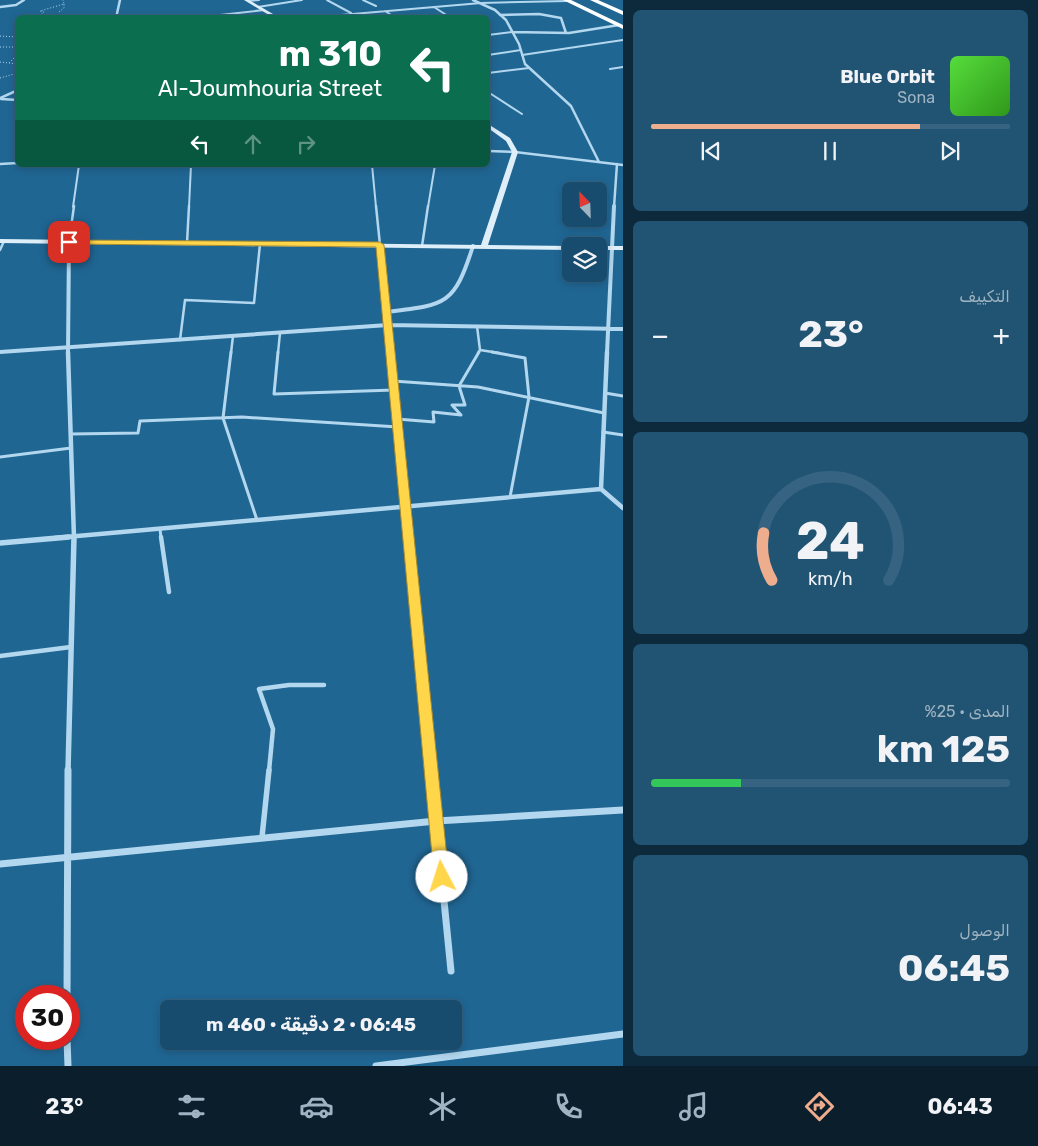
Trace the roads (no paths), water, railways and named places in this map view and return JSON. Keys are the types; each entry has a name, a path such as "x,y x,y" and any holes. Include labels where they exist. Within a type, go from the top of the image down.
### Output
{"highway":[{"path":"566,0 621,26"},
{"path":"593,0 621,11"}],"main road":[{"path":"247,1 273,15"},
{"path":"484,246 515,152 514,146 506,137 490,127"},
{"path":"2,241 562,248"},
{"path":"607,248 623,248"}],"street":[{"path":"0,7 16,5 24,0"},
{"path":"117,15 120,0"},
{"path":"473,0 481,3 506,20 521,50 525,64 571,106 599,162"},
{"path":"500,15 530,14 561,18 566,33"},
{"path":"512,32 566,33 621,26"},
{"path":"0,98 15,91"},
{"path":"0,98 15,100"},
{"path":"490,151 515,152 623,165"},
{"path":"0,164 15,163"},
{"path":"601,490 611,248 617,164"},
{"path":"67,985 66,855 74,538 68,347 69,242"},
{"path":"380,245 451,971"},
{"path":"386,312 427,306 449,295 459,285 473,246"},
{"path":"0,352 388,325 623,329"},
{"path":"0,543 74,538 405,506 601,490 621,506"},
{"path":"0,864 66,855 436,821 623,810"},
{"path":"376,1066 623,1034"},
{"path":"67,1050 68,1066"}],"lane":[{"path":"247,1 259,0"},
{"path":"258,7 302,0"},
{"path":"327,0 353,14"},
{"path":"363,0 376,6"},
{"path":"339,15 481,3 566,0"},
{"path":"434,7 446,15"},
{"path":"220,15 264,10"},
{"path":"385,11 391,15"},
{"path":"490,35 512,32"},
{"path":"522,55 623,40"},
{"path":"490,55 521,50"},
{"path":"610,69 623,67"},
{"path":"490,74 529,68"},
{"path":"490,93 522,114"},
{"path":"69,242 79,167"},
{"path":"187,243 191,167"},
{"path":"372,167 380,245"},
{"path":"422,246 435,167"},
{"path":"0,250 2,241"},
{"path":"180,340 185,300 254,302 260,244"},
{"path":"397,419 434,422 433,412 461,415 452,405 466,405 460,386 480,350 477,326"},
{"path":"280,333 274,394 394,390"},
{"path":"233,336 223,418 257,520"},
{"path":"480,350 525,358 529,397 510,497"},
{"path":"393,381 478,387 604,412"},
{"path":"605,393 623,396"},
{"path":"71,434 138,433 140,421 242,417 398,427"},
{"path":"603,432 623,435"},
{"path":"0,456 71,448"},
{"path":"160,529 169,592"},
{"path":"0,656 71,647"},
{"path":"262,838 273,729 259,689 289,685 324,685"}]}
